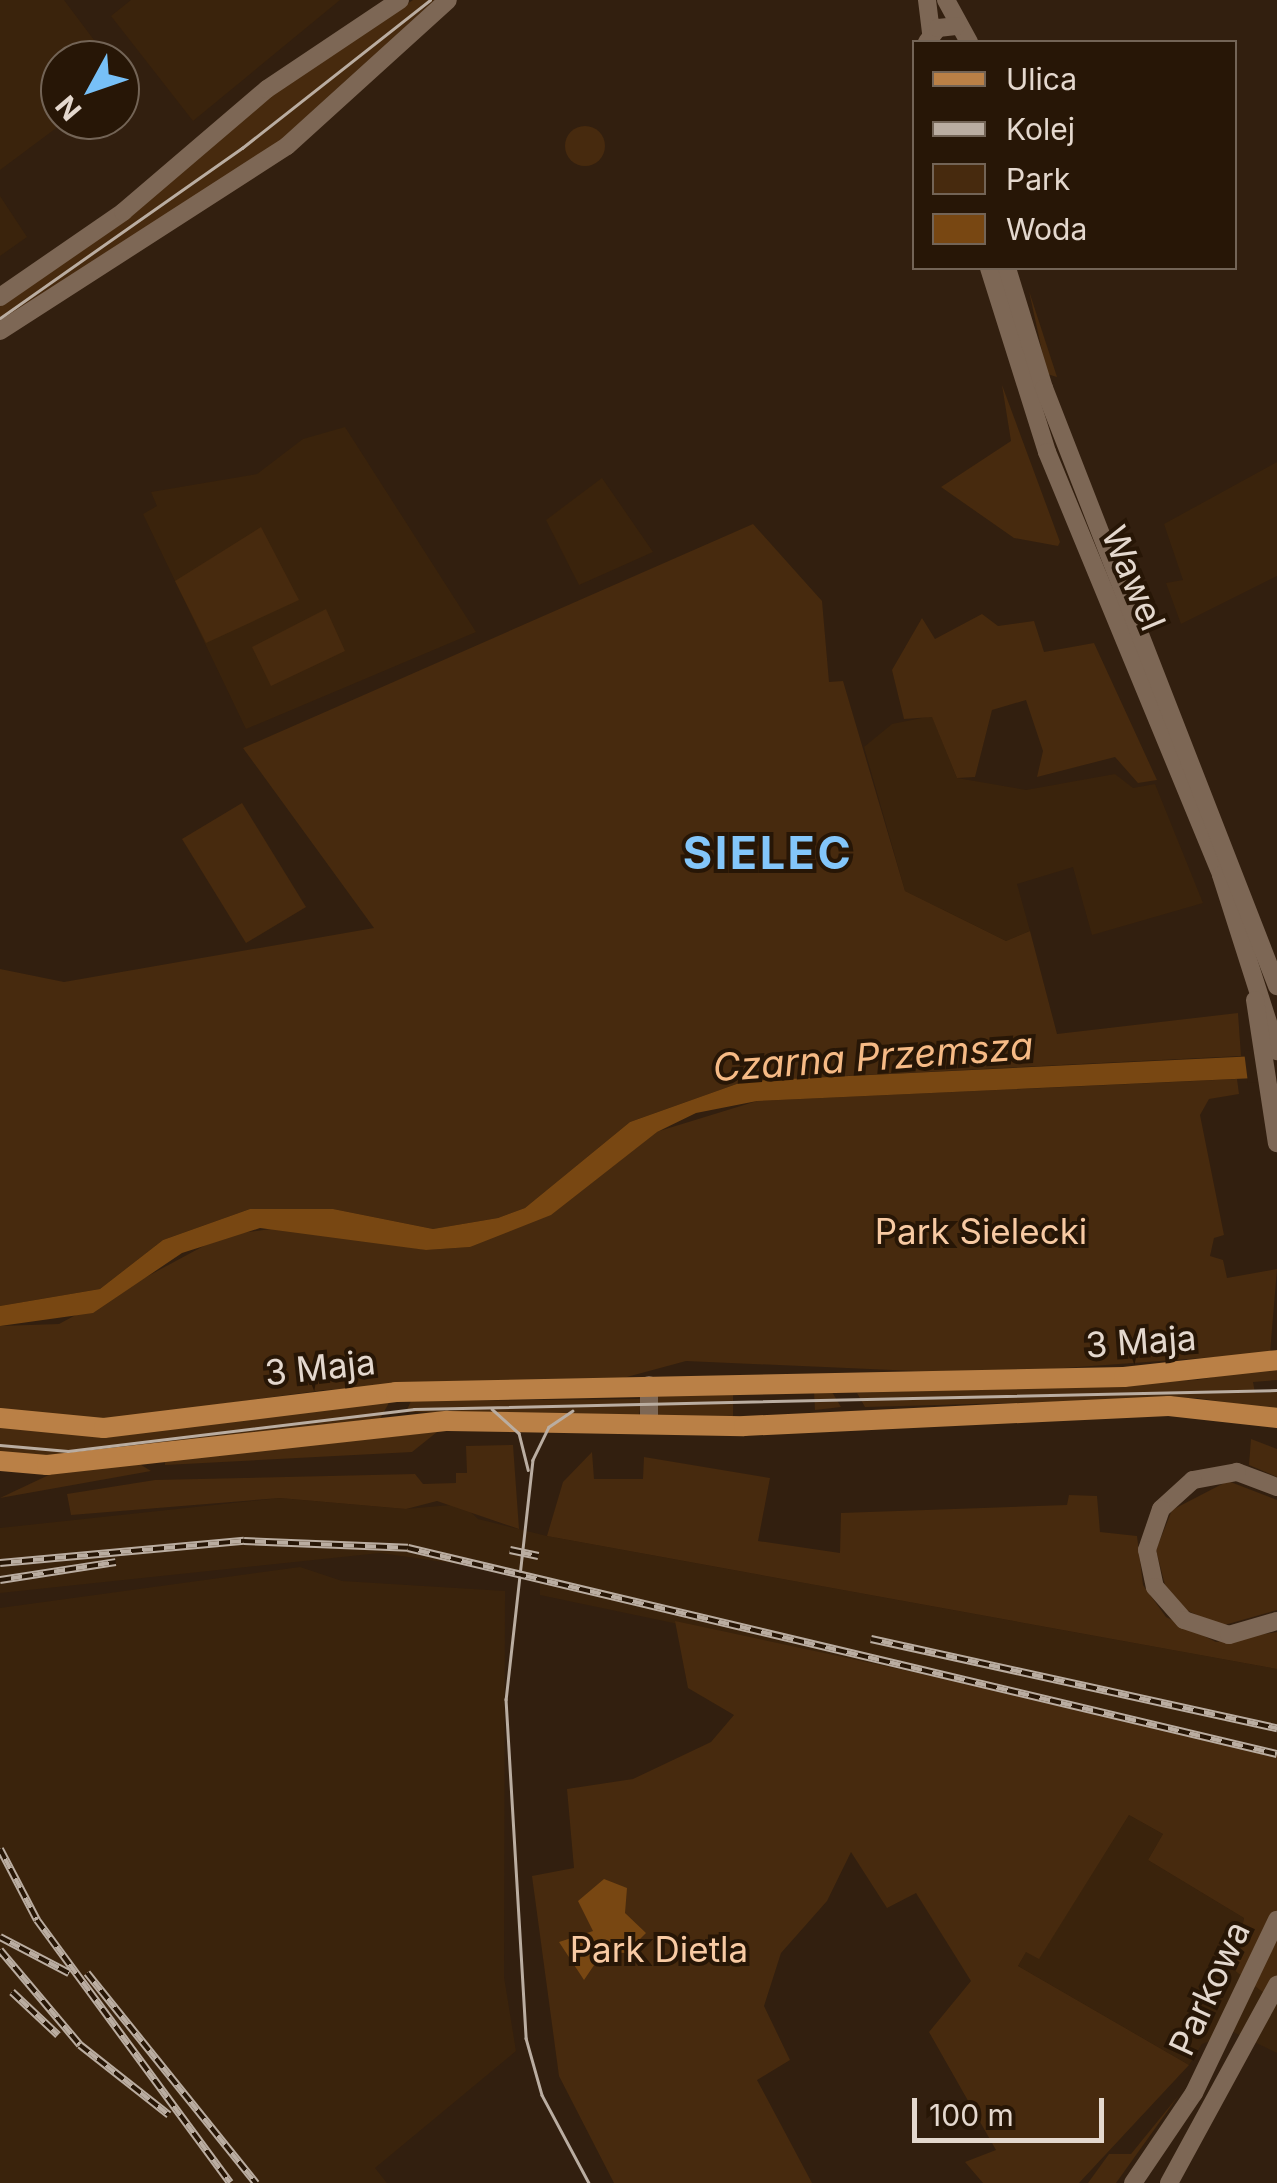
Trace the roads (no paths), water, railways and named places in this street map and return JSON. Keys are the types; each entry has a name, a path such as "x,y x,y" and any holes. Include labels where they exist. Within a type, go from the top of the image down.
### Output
{"main road":[{"name":"3 Maja","path":"0,1418 104,1428 314,1398 649,1385 1124,1376 1277,1360"},
{"name":"3 Maja","path":"0,1461 48,1465 448,1421 649,1424 1169,1406 1277,1418"}],"street":[{"path":"0,296 123,212 267,89 400,0"},
{"path":"0,331 287,146 448,0"},
{"path":"927,0 929,38 956,26"},
{"path":"946,0 956,26 968,40"},
{"name":"Wawel","path":"990,270 1048,452 1242,906"},
{"name":"Wawel","path":"1008,270 1061,434 1242,906"},
{"path":"1242,906 1270,1043 1266,1098 1277,1143"},
{"path":"1242,906 1276,981"},
{"path":"649,1385 649,1424"},
{"path":"1277,1487 1223,1472 1168,1499 1147,1550 1167,1605 1218,1633 1277,1621"},
{"name":"Parkowa","path":"1133,2183 1194,2093 1277,1920"},
{"name":"Parkowa","path":"1175,2178 1218,2106 1277,1986"}],"water":[{"path":"1277,1055 1277,1077 757,1101 696,1113 657,1132 551,1215 470,1247 426,1250 260,1228 182,1253 93,1313 0,1326 0,1306 100,1289 163,1240 250,1209 333,1209 433,1229 498,1218 525,1208 630,1122 745,1081"},
{"path":"604,1879 627,1888 625,1913 646,1933 626,1953 603,1952 584,1980 559,1942 593,1931 578,1901"}],"tram line":[{"path":"0,318 242,148 430,0"},
{"path":"0,1445 68,1451 414,1409 1277,1390"},
{"path":"492,1409 519,1433 528,1470"},
{"path":"573,1411 549,1427 533,1460 506,1699 526,2038 542,2095 589,2183"}],"railway":[{"path":"0,1563 244,1541 408,1548 1277,1754"},
{"path":"510,1550 538,1556"},
{"path":"0,1580 116,1562"},
{"path":"871,1639 1277,1728"},
{"path":"0,1849 37,1920 230,2183"},
{"path":"0,1937 69,1973"},
{"path":"0,1950 80,2045 169,2115"},
{"path":"87,1973 256,2183"},
{"path":"12,1992 58,2035"}],"district":[{"name":"SIELEC","path":"768,853"}],"water label":[{"name":"Czarna Przemsza","path":"873,1057"}],"park label":[{"name":"Park Sielecki","path":"981,1231"},
{"name":"Park Dietla","path":"659,1949"}]}
